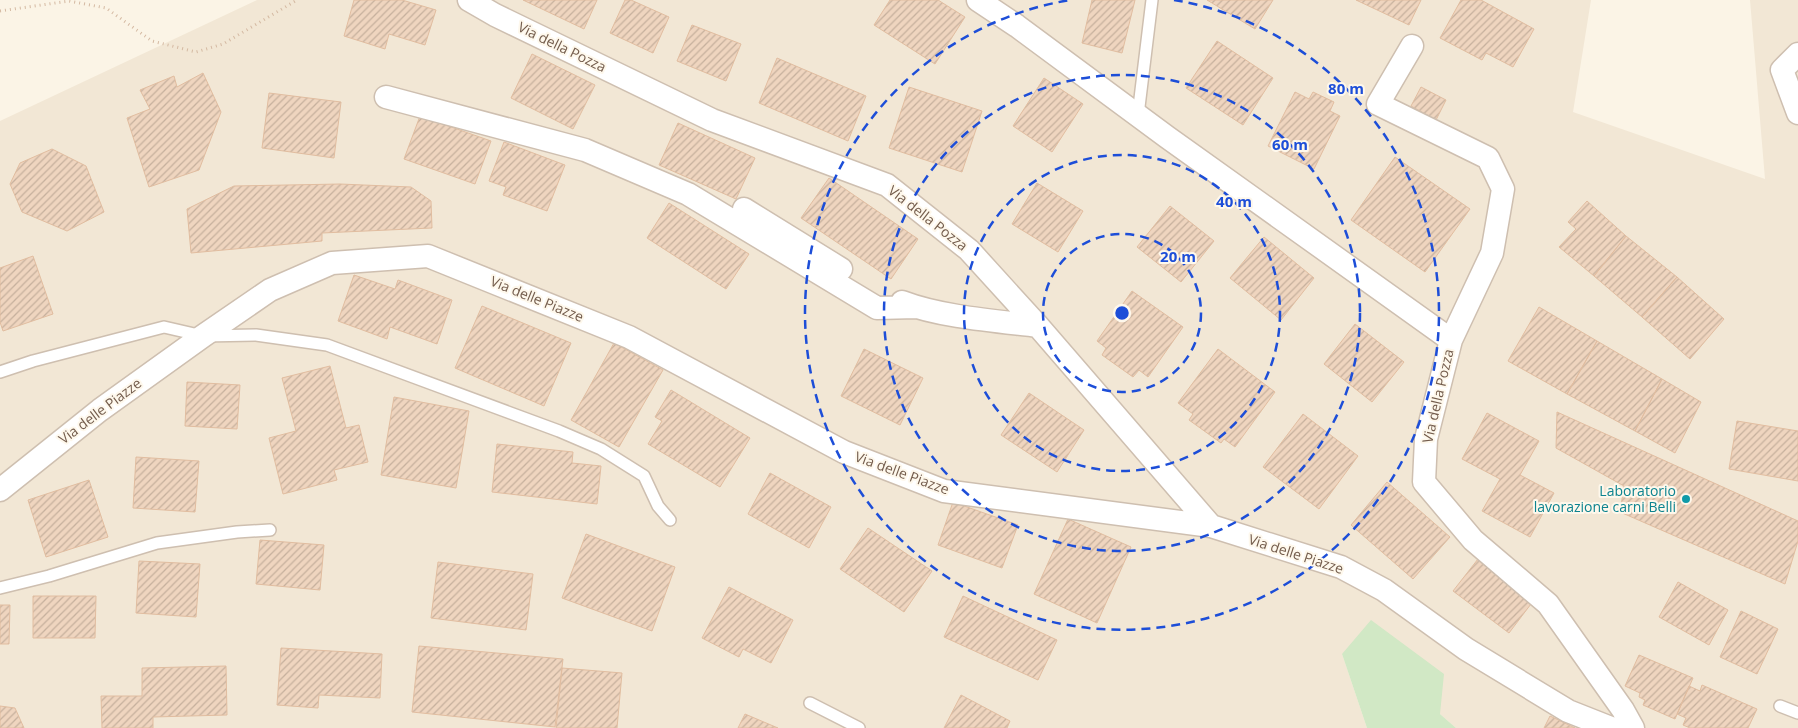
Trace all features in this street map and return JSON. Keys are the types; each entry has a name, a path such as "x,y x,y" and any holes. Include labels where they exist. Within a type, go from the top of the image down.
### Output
{"street":[{"name":"Via della Pozza","path":"469,0 495,15 712,120 887,185 969,250 1038,326 1211,526"},
{"name":"Via della Pozza","path":"978,0 1017,26 1451,340 1426,440 1424,482 1473,540 1548,604 1634,728"},
{"path":"1412,46 1378,104 1488,158 1503,189 1492,253 1451,340"},
{"path":"1798,54 1782,70 1798,113"},
{"path":"386,97 585,150 688,194 876,308 916,307"},
{"path":"744,209 882,294 916,307 988,320 1038,326"},
{"name":"Via delle Piazze","path":"0,490 100,410 270,290 332,263 428,256 629,337 844,452 944,491 1211,526 1341,567 1384,590 1466,649 1568,712 1611,728"}],"lane":[{"path":"1138,115 1152,0"},
{"path":"0,372 33,361 164,326 203,336 256,335 327,344 559,431 601,449 644,476 658,506 670,520"},
{"path":"0,588 49,576 157,543 237,532 270,530"},
{"path":"810,703 859,728"},
{"path":"1780,706 1798,713"}],"path":[{"path":"0,11 69,0 106,8 152,41 196,52 223,44 297,0"}],"shaded area":[{"path":"257,0 1591,0 1573,112 1765,179 1750,0 1798,0 1798,728 1456,728 1440,714 1342,654 1367,728 0,728 0,121"}],"green space":[{"path":"1371,620 1444,674 1440,714 1456,728 1367,728 1342,654"}],"building":[{"path":"354,0 402,0 436,10 425,45 389,34 385,49 344,36"},
{"path":"523,0 597,0 584,29"},
{"path":"625,0 631,0 669,17 653,53 610,33"},
{"path":"890,0 938,0 965,17 935,64 874,25"},
{"path":"1092,0 1135,0 1122,53 1082,43"},
{"path":"1207,0 1273,0 1255,29"},
{"path":"1356,0 1421,0 1409,25"},
{"path":"1461,0 1481,0 1534,29 1513,67 1486,53 1482,60 1440,38"},
{"path":"692,25 741,44 726,81 677,61"},
{"path":"1217,41 1273,78 1243,125 1186,88"},
{"path":"532,54 595,85 573,129 511,98"},
{"path":"777,58 866,96 848,141 759,103"},
{"path":"203,73 221,112 199,170 149,187 127,118 150,109 140,90 174,76 177,87"},
{"path":"1044,78 1083,104 1052,152 1013,126"},
{"path":"909,87 982,111 962,172 889,148"},
{"path":"1421,87 1446,100 1436,120 1411,106"},
{"path":"1295,92 1309,99 1313,92 1334,102 1330,111 1340,116 1314,169 1268,146"},
{"path":"269,93 341,102 334,158 262,148"},
{"path":"420,116 491,141 475,184 404,159"},
{"path":"678,123 755,158 736,199 659,165"},
{"path":"504,142 565,165 547,211 503,195 506,187 489,181"},
{"path":"52,149 86,166 104,212 67,231 22,212 10,184 20,163"},
{"path":"1395,157 1470,209 1425,272 1351,220"},
{"path":"829,178 918,239 891,279 801,218"},
{"path":"1037,183 1083,211 1058,252 1012,224"},
{"path":"340,184 411,187 431,201 432,228 322,233 322,241 191,253 187,209 234,186"},
{"path":"1587,201 1626,236 1594,276 1559,247 1576,229 1568,222"},
{"path":"669,203 749,254 726,289 647,238"},
{"path":"1170,206 1214,241 1181,282 1137,247"},
{"path":"1626,236 1677,277 1642,317 1594,276"},
{"path":"1264,237 1314,278 1281,320 1230,278"},
{"path":"33,256 53,314 3,331 0,322 0,268"},
{"path":"354,275 395,289 398,280 452,300 437,344 390,327 387,339 338,321"},
{"path":"1677,277 1724,319 1690,359 1642,317"},
{"path":"1132,291 1183,327 1148,377 1139,370 1133,377 1102,355 1106,348 1097,341"},
{"path":"482,306 571,343 544,406 455,368"},
{"path":"1539,307 1597,341 1567,394 1508,361"},
{"path":"1355,324 1404,362 1372,402 1324,364"},
{"path":"1597,341 1662,379 1635,431 1567,394"},
{"path":"614,343 663,370 619,447 571,420"},
{"path":"864,349 923,378 900,425 841,396"},
{"path":"1218,349 1275,392 1235,447 1224,439 1221,443 1189,420 1193,414 1178,403"},
{"path":"330,366 346,428 359,425 368,462 334,470 337,480 283,494 269,438 296,431 282,378"},
{"path":"1662,379 1701,402 1675,453 1635,431"},
{"path":"187,382 240,385 237,429 185,426"},
{"path":"671,390 750,438 720,487 648,444 662,421 655,417"},
{"path":"1029,393 1084,430 1057,472 1001,435"},
{"path":"394,397 469,411 456,488 381,475"},
{"name":"Laboratorio lavorazione carni Belli","path":"1557,412 1798,521 1798,541 1785,584 1620,512 1624,486 1556,448"},
{"path":"1487,413 1539,441 1520,475 1554,493 1530,537 1482,511 1500,479 1462,459"},
{"path":"1303,414 1358,456 1319,509 1263,467"},
{"path":"1737,421 1798,431 1798,481 1729,469"},
{"path":"497,444 573,452 572,463 601,466 597,504 492,492"},
{"path":"136,457 199,461 195,512 133,508"},
{"path":"770,473 831,507 809,548 748,514"},
{"path":"89,480 108,537 46,557 28,500"},
{"path":"1387,482 1450,537 1413,579 1351,525"},
{"path":"953,502 1018,525 1002,568 938,545"},
{"path":"1068,519 1131,547 1097,623 1034,594"},
{"path":"868,528 932,571 904,612 840,569"},
{"path":"586,534 675,567 652,631 562,598"},
{"path":"260,540 324,545 320,590 256,584"},
{"path":"1478,559 1534,600 1509,633 1453,591"},
{"path":"139,561 200,564 196,617 136,613"},
{"path":"438,562 533,574 526,630 431,618"},
{"path":"1678,582 1728,610 1709,645 1659,617"},
{"path":"729,587 793,620 771,663 743,649 739,657 702,638"},
{"path":"33,596 96,596 95,638 33,638"},
{"path":"963,596 1057,640 1038,680 944,637"},
{"path":"0,605 10,605 9,644 0,644"},
{"path":"1741,611 1778,629 1757,674 1720,657"},
{"path":"419,646 563,659 555,727 412,712"},
{"path":"281,648 382,654 380,698 319,695 318,708 277,705"},
{"path":"1639,655 1693,678 1675,719 1643,705 1645,700 1639,697 1640,693 1625,686"},
{"path":"226,666 227,715 153,717 153,728 102,728 101,696 142,696 142,668"},
{"path":"562,668 622,673 617,728 556,728"},
{"path":"1702,685 1757,709 1748,728 1690,728 1683,725 1686,718 1677,714 1689,686 1700,691"},
{"path":"961,695 1010,721 1007,728 944,728"},
{"path":"0,706 15,708 24,728 0,728"},
{"path":"745,714 778,728 738,728"},
{"path":"1550,716 1575,728 1544,728"}],"place":[{"name":"Laboratorio lavorazione carni Belli","path":"1686,499"}]}
